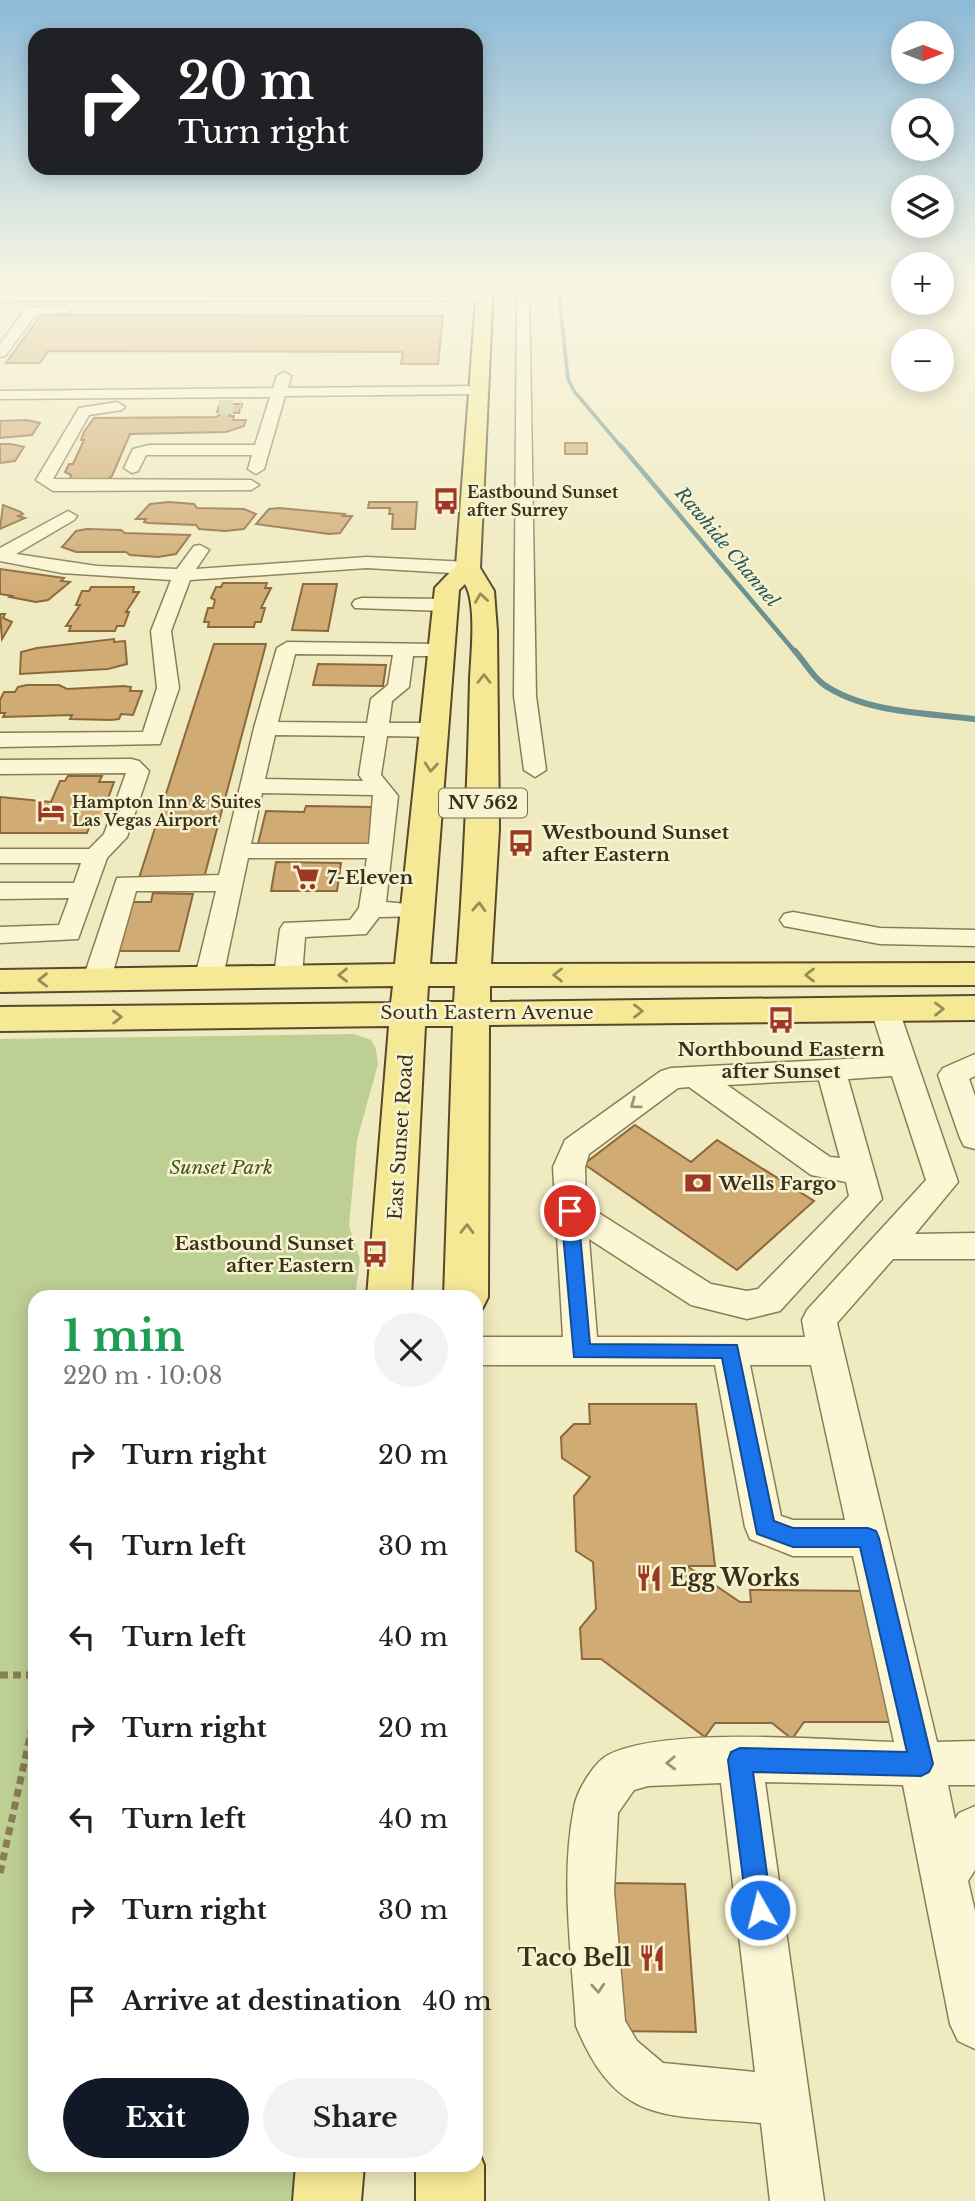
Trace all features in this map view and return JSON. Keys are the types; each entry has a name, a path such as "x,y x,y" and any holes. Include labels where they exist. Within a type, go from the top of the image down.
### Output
{"main road":[{"name":"NV 562","path":"466,1290 473,993 483,828 482,591 468,568 480,390"},
{"name":"East Sunset Road","path":"389,1290 410,994 447,588 468,568"},
{"name":"South Eastern Avenue","path":"0,1019 410,994 975,974"},
{"name":"South Eastern Avenue","path":"0,981 288,976 410,994"},
{"name":"South Eastern Avenue","path":"473,993 885,1010 975,1008"},
{"path":"327,2201 329,2172"},
{"path":"450,2172 450,2201"}],"street":[{"path":"219,407 98,407 83,411 44,480 53,486 250,489 249,467 262,450 280,389"},
{"path":"524,389 525,696 535,770"},
{"path":"0,394 277,399 480,390"},
{"path":"241,407 277,399"},
{"path":"0,409 55,408"},
{"path":"124,486 139,468 139,452 262,450"},
{"path":"0,556 68,516"},
{"path":"0,740 152,739 169,688 161,631 184,572 200,550"},
{"path":"0,556 85,569 184,572 267,570 278,574 335,563 432,574 468,568"},
{"path":"362,604 446,605"},
{"path":"209,977 251,786 287,648 442,650"},
{"path":"288,976 293,929 357,928 372,909 386,796 370,775 382,699 398,687 404,649"},
{"path":"265,728 434,730"},
{"path":"0,767 131,766 138,771 115,837 96,856 69,933 0,935"},
{"path":"251,786 380,788"},
{"path":"236,850 379,855 422,862"},
{"path":"0,856 96,856"},
{"path":"97,979 126,883 229,883"},
{"path":"0,891 84,890"},
{"path":"372,909 418,911"},
{"path":"793,920 880,936 975,938"},
{"path":"885,1010 942,1182 818,1320 921,1764 975,2024"},
{"path":"581,1351 570,1211 569,1167 576,1148 671,1078 903,1066"},
{"path":"973,1066 953,1075 975,1138"},
{"path":"570,1211 703,1296 747,1305 768,1301 866,1199 831,1070"},
{"path":"695,1077 822,1167 859,1174"},
{"path":"883,1248 975,1246"},
{"path":"483,1351 825,1351"},
{"path":"730,1351 764,1527 793,1538 868,1538"},
{"path":"740,1760 797,2201"},
{"path":"784,2101 653,2087 619,2059 601,2026 591,1891 596,1806 620,1772 648,1764 740,1760 975,1763"},
{"path":"944,1877 975,1829"}],"path":[{"path":"0,1675 28,1675"},
{"path":"0,1873 28,1746"}],"green space":[{"name":"Sunset Park","path":"354,1034 371,1040 376,1049 378,1064 357,1140 349,1226 360,1259 356,1290 28,1290 28,2172 295,2172 297,2201 0,2201 0,1039"}],"building":[{"path":"220,404 242,404 239,413 231,413 229,416 234,416 233,420 246,420 244,426 226,432 130,434 112,476 107,479 70,479 71,475 65,472 69,464 73,464 84,440 81,440 84,432 94,418 216,417 223,412 217,412"},
{"path":"27,420 40,423 32,435 0,438 0,421"},
{"path":"565,443 587,443 587,454 565,454"},
{"path":"0,444 24,447 15,461 0,463"},
{"path":"369,502 417,502 415,529 392,529 393,514 389,514 390,508 368,508"},
{"path":"150,504 194,504 197,508 244,509 256,514 244,529 225,531 199,529 196,525 148,523 144,522 146,519 136,519"},
{"path":"3,505 21,512 23,514 18,516 25,518 0,529"},
{"path":"269,509 352,516 340,533 329,534 256,524"},
{"path":"87,529 190,535 176,554 158,557 130,555 126,552 76,552 62,547 76,531"},
{"path":"0,569 64,578 61,581 70,582 48,600 36,602 0,594"},
{"path":"223,583 267,583 265,588 271,588 261,608 265,608 261,622 255,622 254,627 208,627 209,622 204,622 208,608 213,608 215,600 211,598 216,587 221,587"},
{"path":"303,584 337,584 328,631 292,630"},
{"path":"91,587 134,587 133,592 139,592 126,612 129,612 124,626 117,626 115,631 69,631 71,626 66,626 80,605 76,605 82,591 89,591"},
{"path":"0,614 5,614 3,618 12,622 2,639"},
{"path":"114,639 114,642 125,641 127,664 108,669 20,674 21,652"},
{"path":"214,644 266,644 204,878 139,878"},
{"path":"318,664 386,665 383,686 313,685"},
{"path":"59,685 67,689 124,686 131,687 130,691 142,691 133,715 121,714 119,719 70,719 72,715 3,717 5,713 0,713 0,700 4,692 15,692 18,687"},
{"name":"Hampton Inn & Suites Las Vegas Airport","path":"68,776 102,776 99,782 114,782 100,820 92,820 87,833 0,833 0,797 51,802 60,781 65,781"},
{"path":"306,806 374,807 369,845 258,844 266,811 304,812"},
{"name":"7-Eleven","path":"276,862 341,863 337,891 271,891"},
{"path":"153,893 193,894 179,951 116,951 130,902 151,902"},
{"name":"Wells Fargo","path":"635,1125 691,1162 717,1140 814,1201 737,1270 584,1164"},
{"name":"Egg Works","path":"589,1404 696,1404 715,1566 687,1566 740,1602 751,1602 750,1590 869,1591 896,1722 804,1722 792,1739 772,1723 715,1723 705,1737 601,1659 582,1659 580,1628 596,1609 593,1562 576,1551 574,1496 590,1477 562,1458 561,1437 574,1424 590,1424"},
{"name":"Taco Bell","path":"609,1883 685,1884 696,2032 615,2031"}],"waterway":[{"name":"Rawhide Channel","path":"573,389 622,448"},
{"name":"Rawhide Channel","path":"621,446 796,653"},
{"name":"Rawhide Channel","path":"795,651 823,684 857,701 896,710 975,719"}],"tunnel":[{"path":"219,407 241,407"}],"place":[{"name":"Eastbound Sunset after Surrey","path":"446,501"},
{"name":"Hampton Inn & Suites Las Vegas Airport","path":"51,811"},
{"name":"Westbound Sunset after Eastern","path":"521,843"},
{"name":"7-Eleven","path":"306,877"},
{"name":"Northbound Eastern after Sunset","path":"781,1020"},
{"name":"Wells Fargo","path":"698,1183"},
{"name":"Eastbound Sunset after Eastern","path":"375,1254"},
{"name":"Egg Works","path":"649,1578"},
{"name":"Taco Bell","path":"652,1958"}],"route":[{"path":"570,1211 581,1351 730,1351 764,1527 793,1538 868,1538 921,1764 740,1760 760,1910"}]}
